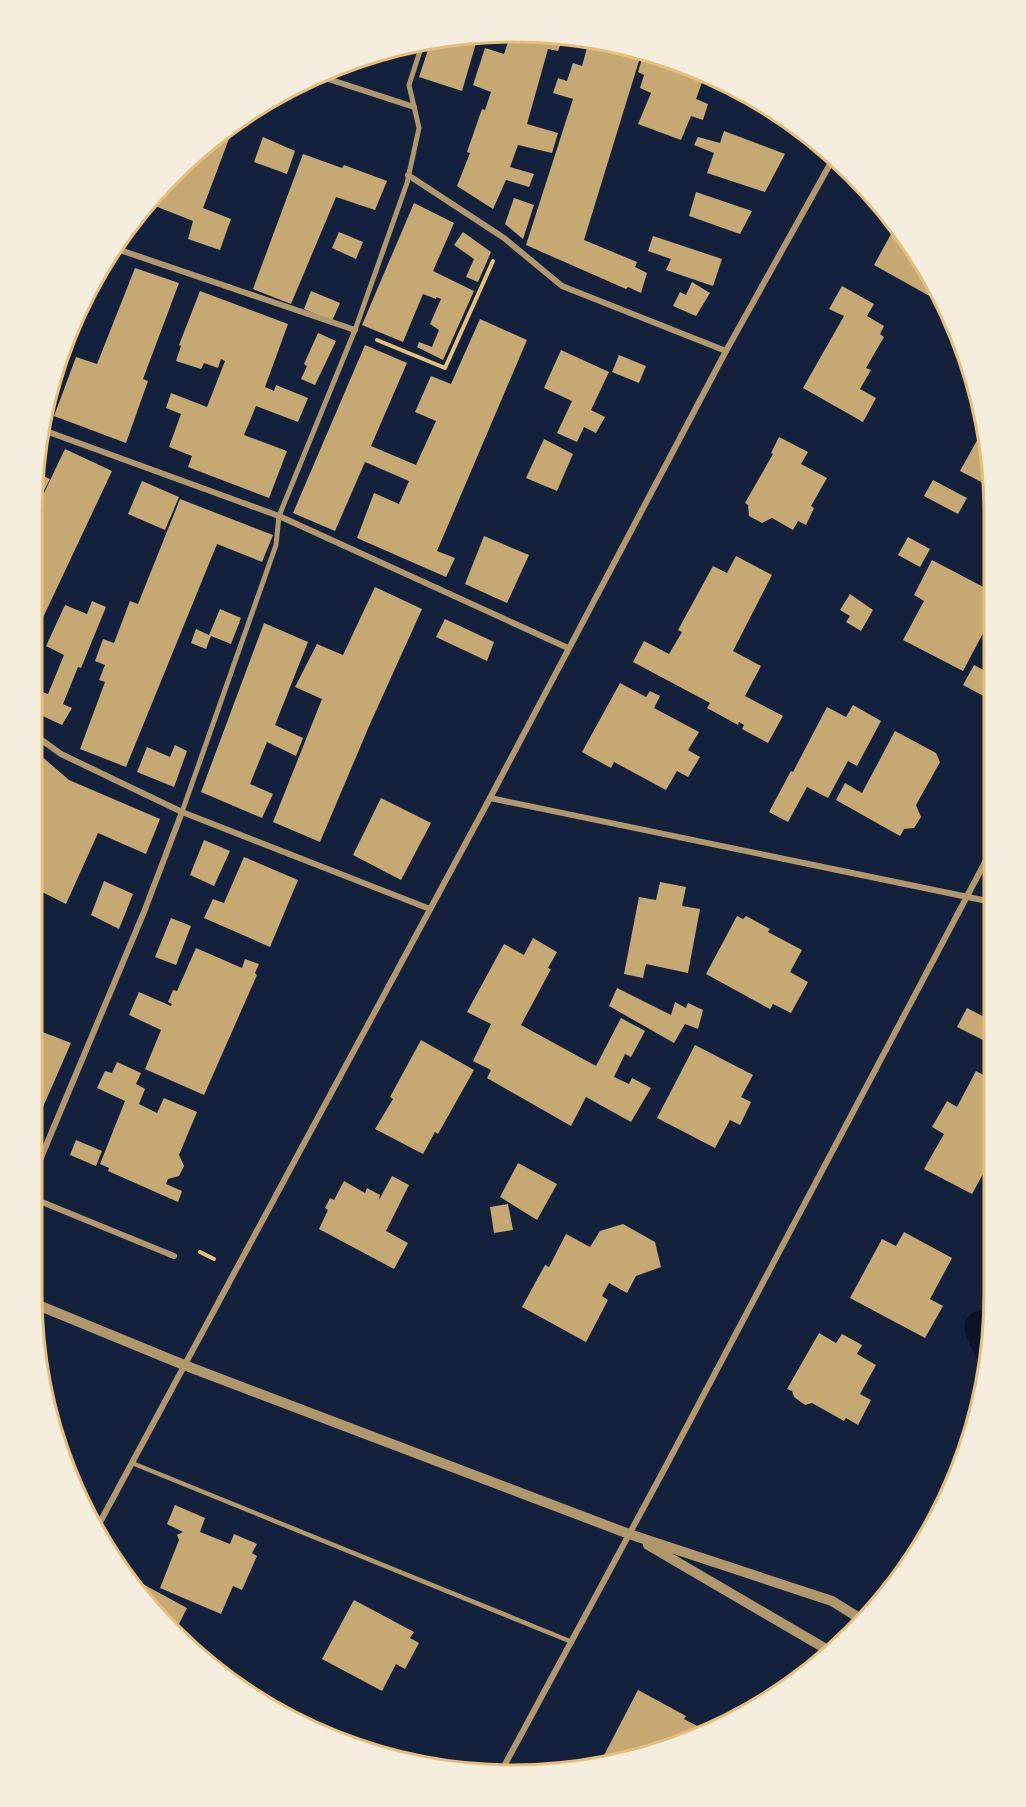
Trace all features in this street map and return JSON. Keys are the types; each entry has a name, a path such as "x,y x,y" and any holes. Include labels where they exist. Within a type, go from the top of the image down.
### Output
{"street":[{"path":"42,1155 144,912 182,812 276,545 279,516 354,330 408,175 419,128 409,85 420,51"},
{"path":"330,79 414,106"},
{"path":"101,1521 490,798 726,351 830,165"},
{"path":"408,175 504,238 562,286 726,351"},
{"path":"121,251 354,330"},
{"path":"49,432 279,516 568,648"},
{"path":"42,740 61,754 182,812 430,909"},
{"path":"490,798 984,900"},
{"path":"505,1765 984,864"},
{"path":"42,1202 174,1256"},
{"path":"42,1307 184,1365 629,1534 832,1601 857,1616"},
{"path":"629,1534 824,1648"}],"lane":[{"path":"132,1462 572,1641"}],"path":[{"path":"354,330 445,368 504,238"},
{"path":"174,1256 198,1251 237,1270"}],"water":[{"path":"983,1310 979,1361 971,1347 964,1326 968,1317"}],"building":[{"path":"508,42 560,45 558,51 548,49 527,124 558,133 552,153 518,145 510,167 534,174 529,187 506,180 493,209 457,186 470,153 467,152 482,109 485,110 491,92 473,85 485,48 504,54"},
{"path":"476,44 462,91 419,77 428,50"},
{"path":"587,48 639,59 584,240 637,262 635,267 647,273 641,293 628,287 626,289 526,245 573,99 553,93 558,78 567,81 573,63 582,66"},
{"path":"642,60 702,82 696,99 708,104 703,120 691,116 681,140 638,124 651,93 640,88 644,75 638,72"},
{"path":"724,131 785,154 765,192 707,173 714,153 694,145 698,137 720,143"},
{"path":"230,136 203,208 231,219 220,250 188,239 193,221 156,206 202,159"},
{"path":"263,137 295,151 287,174 254,162"},
{"path":"303,154 342,168 344,165 387,181 375,210 336,197 291,304 253,289"},
{"path":"696,192 752,211 740,234 689,216"},
{"path":"514,198 534,205 523,239 505,224"},
{"path":"414,203 454,223 433,271 474,291 443,360 417,347 419,342 432,347 439,330 430,324 441,299 423,294 403,342 362,325"},
{"path":"339,232 363,242 356,259 332,248"},
{"path":"463,232 491,252 478,282 466,277 474,259 454,245"},
{"path":"892,233 931,297 874,265"},
{"path":"653,236 722,259 713,286 666,270 671,259 648,251"},
{"path":"135,268 179,283 143,379 148,381 126,443 54,416 76,357 97,364"},
{"path":"692,282 710,293 696,316 673,306 680,292 686,295"},
{"path":"842,286 874,304 867,316 884,326 880,334 884,337 866,368 871,370 860,389 876,398 863,422 803,388 844,316 829,309"},
{"path":"200,291 288,324 265,387 274,391 276,385 308,398 298,422 256,406 244,435 287,451 269,498 188,467 192,456 169,447 181,414 166,408 171,393 207,407 225,361 221,359 218,368 204,363 201,369 176,361 181,346 179,345"},
{"path":"311,291 340,303 332,321 304,309"},
{"path":"480,319 527,340 437,551 455,558 446,577 357,538 374,493 399,504 409,481 365,462 335,531 293,513 365,345 407,363 371,446 416,465 436,421 415,412 431,376 451,384"},
{"path":"318,333 336,341 315,385 301,379 307,366 304,364"},
{"path":"561,350 609,372 591,410 605,417 596,433 584,427 577,442 557,433 572,401 544,388"},
{"path":"619,355 646,366 639,383 612,372"},
{"path":"779,437 808,452 801,464 827,478 811,506 814,508 806,525 798,521 793,530 772,518 762,523 749,516 748,505 745,503 773,454 771,453"},
{"path":"544,439 573,454 557,491 526,478"},
{"path":"978,439 983,483 960,471"},
{"path":"65,449 112,471 42,620 43,569 43,496"},
{"path":"44,476 50,479 43,493"},
{"path":"933,480 967,498 958,514 924,496"},
{"path":"142,481 179,497 165,530 128,514"},
{"path":"180,499 273,535 262,562 217,544 126,767 80,749 105,682 99,680 105,665 95,661 103,639 114,643 130,601 138,604"},
{"path":"484,536 529,555 507,603 465,584"},
{"path":"908,537 930,549 920,567 898,555"},
{"path":"736,556 772,575 733,651 761,666 745,696 783,716 768,743 742,729 744,725 739,722 738,725 707,708 710,703 633,662 644,641 669,654 682,632 678,630 713,566 727,573"},
{"path":"932,560 984,587 984,631 963,671 903,640 924,601 914,595"},
{"path":"375,587 422,609 320,842 273,822 322,699 295,687 317,644 343,655"},
{"path":"850,594 873,610 861,631 846,622 850,616 840,610"},
{"path":"92,601 106,607 81,668 78,667 63,704 72,708 62,725 42,716 42,692 48,694 64,655 46,646 65,605 87,614"},
{"path":"220,609 241,618 231,644 211,636 206,649 191,643 196,629 209,635"},
{"path":"445,619 494,642 487,661 436,637"},
{"path":"264,623 308,642 275,725 303,738 296,756 267,742 250,784 273,794 262,818 201,792"},
{"path":"974,665 984,670 984,696 963,685"},
{"path":"620,683 646,697 650,691 660,696 654,708 699,732 688,750 700,757 688,777 677,771 666,790 614,762 611,768 582,752"},
{"path":"853,705 881,721 857,766 848,761 828,798 807,787 788,822 769,812 827,707 846,717"},
{"path":"895,731 936,753 940,762 916,805 921,817 914,828 904,829 900,836 836,800 845,783 862,793"},
{"path":"175,745 187,751 174,787 137,772 147,747 170,757"},
{"path":"42,757 69,780 160,819 146,854 98,833 66,904 42,892"},
{"path":"381,798 431,823 401,880 353,855"},
{"path":"204,840 230,851 214,886 190,875"},
{"path":"244,857 298,880 270,947 204,918 213,899 224,903"},
{"path":"104,881 133,894 119,929 91,915"},
{"path":"660,882 686,887 682,906 700,909 688,973 646,964 643,978 624,974 639,897 656,900"},
{"path":"737,916 743,919 746,916 770,929 768,932 802,950 790,972 808,982 791,1013 773,1004 770,1009 706,974"},
{"path":"171,918 191,926 176,965 155,957"},
{"path":"533,938 557,952 548,968 551,969 521,1025 596,1066 621,1018 645,1031 631,1057 625,1054 614,1077 629,1084 632,1078 651,1088 631,1122 586,1097 571,1126 487,1078 491,1070 473,1061 491,1024 467,1012 504,944 524,955"},
{"path":"196,948 242,968 245,959 259,964 255,973 257,975 204,1095 145,1069 161,1030 129,1015 139,992 171,1006 172,1004 168,1002 173,990 177,991"},
{"path":"617,988 671,1015 675,1002 686,1008 688,1003 703,1010 698,1029 685,1024 674,1043 609,1006"},
{"path":"967,1008 984,1017 984,1040 957,1027"},
{"path":"42,1032 71,1043 42,1109"},
{"path":"421,1040 474,1070 438,1134 435,1132 423,1154 375,1129 393,1099 390,1097"},
{"path":"695,1045 753,1075 741,1097 751,1102 740,1125 730,1120 715,1148 657,1118"},
{"path":"117,1062 141,1073 136,1084 145,1089 139,1104 157,1113 164,1098 197,1112 179,1155 184,1166 179,1176 168,1179 166,1184 182,1191 178,1202 108,1171 109,1168 100,1164 125,1101 97,1088 105,1071 112,1073"},
{"path":"976,1071 984,1075 984,1172 972,1194 924,1169 944,1134 932,1127 947,1101 957,1107"},
{"path":"76,1140 102,1151 96,1166 70,1155"},
{"path":"518,1163 557,1184 537,1220 500,1197"},
{"path":"392,1176 409,1185 386,1231 408,1243 394,1269 319,1229 328,1210 325,1208 330,1198 334,1200 344,1181 365,1193 367,1188 380,1195 379,1200"},
{"path":"508,1204 513,1230 494,1233 490,1207"},
{"path":"623,1224 655,1242 661,1267 636,1276 627,1293 609,1283 602,1296 608,1300 586,1342 522,1307 545,1265 549,1267 566,1234 590,1247 600,1231"},
{"path":"904,1232 952,1258 930,1299 943,1306 925,1338 850,1298 882,1239 896,1246"},
{"path":"819,1333 836,1343 842,1334 862,1345 857,1354 876,1365 860,1394 871,1400 858,1425 846,1418 844,1421 812,1403 805,1405 794,1397 792,1391 787,1389"},
{"path":"175,1505 205,1518 200,1532 230,1544 234,1534 257,1544 252,1553 257,1556 242,1590 233,1586 221,1614 160,1588 179,1540 177,1535 183,1532 167,1524"},
{"path":"141,1583 187,1608 178,1625"},
{"path":"354,1600 414,1632 410,1638 419,1643 405,1669 396,1664 382,1691 322,1659"},
{"path":"638,1690 686,1716 684,1719 698,1727 664,1740 603,1756"}]}
